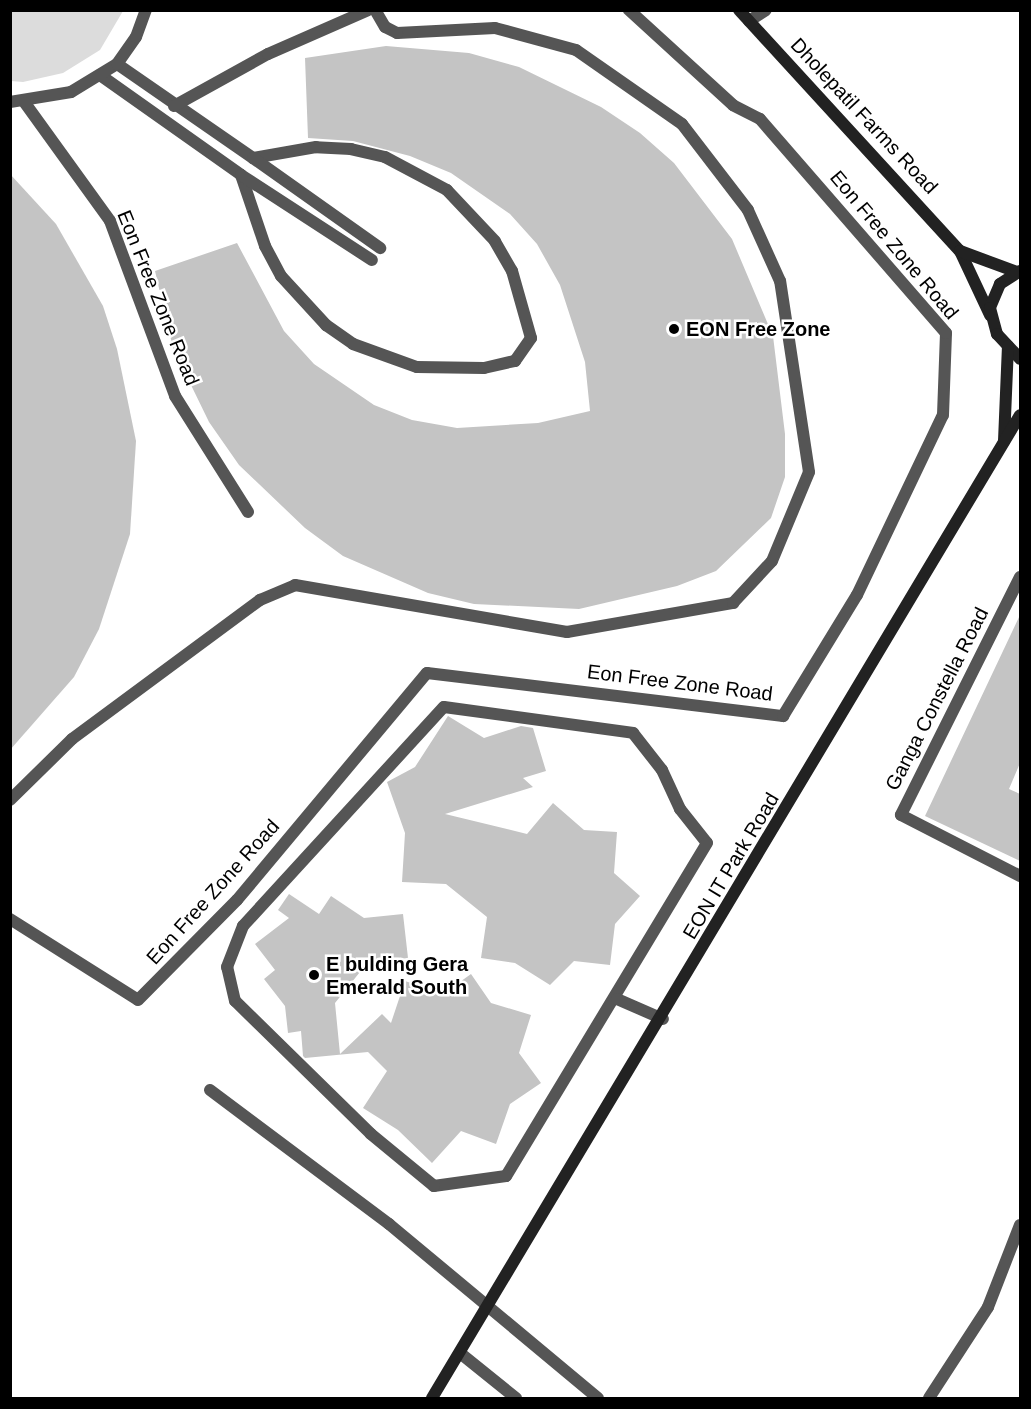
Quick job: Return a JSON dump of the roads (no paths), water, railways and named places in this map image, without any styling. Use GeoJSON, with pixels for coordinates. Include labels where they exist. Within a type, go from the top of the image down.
{"type":"FeatureCollection","features":[{"type":"Feature","properties":{"kind":"street"},"geometry":{"type":"LineString","coordinates":[[10,102],[25,103],[71,92],[117,64],[136,37],[146,10]]}},
{"type":"Feature","properties":{"kind":"street"},"geometry":{"type":"LineString","coordinates":[[174,106],[268,54],[368,10]]}},
{"type":"Feature","properties":{"kind":"street"},"geometry":{"type":"LineString","coordinates":[[10,800],[72,739],[260,600],[295,585],[567,632],[733,603],[772,561],[809,472],[780,281],[748,210],[682,124],[576,50],[495,28],[397,33],[385,27],[375,10]]}},
{"type":"Feature","properties":{"kind":"street","name":"Eon Free Zone Road"},"geometry":{"type":"LineString","coordinates":[[10,919],[138,1000],[237,900],[427,673],[783,716],[857,595],[943,415],[946,333],[760,119],[733,105],[628,10]]}},
{"type":"Feature","properties":{"kind":"street","name":"Dholepatil Farms Road"},"geometry":{"type":"LineString","coordinates":[[738,10],[960,250],[997,334],[1020,359]]}},
{"type":"Feature","properties":{"kind":"street"},"geometry":{"type":"LineString","coordinates":[[749,21],[766,10]]}},
{"type":"Feature","properties":{"kind":"street"},"geometry":{"type":"LineString","coordinates":[[117,64],[380,248]]}},
{"type":"Feature","properties":{"kind":"street"},"geometry":{"type":"LineString","coordinates":[[100,75],[241,175],[372,260]]}},
{"type":"Feature","properties":{"kind":"street","name":"Eon Free Zone Road"},"geometry":{"type":"LineString","coordinates":[[25,103],[110,220],[175,396],[248,512]]}},
{"type":"Feature","properties":{"kind":"street"},"geometry":{"type":"LineString","coordinates":[[241,175],[265,246],[281,276],[309,310],[353,344],[417,367],[450,370],[515,361],[531,338],[516,282],[495,241],[447,190],[385,158],[351,149],[316,147],[253,158]]}},
{"type":"Feature","properties":{"kind":"street","name":"Dholepatil Farms Road"},"geometry":{"type":"LineString","coordinates":[[960,250],[1018,272]]}},
{"type":"Feature","properties":{"kind":"street"},"geometry":{"type":"LineString","coordinates":[[990,315],[996,289],[1018,272]]}},
{"type":"Feature","properties":{"kind":"street"},"geometry":{"type":"LineString","coordinates":[[1004,445],[1008,346]]}},
{"type":"Feature","properties":{"kind":"street","name":"EON IT Park Road"},"geometry":{"type":"LineString","coordinates":[[432,1398],[663,1019],[1020,415]]}},
{"type":"Feature","properties":{"kind":"street","name":"Ganga Constella Road"},"geometry":{"type":"LineString","coordinates":[[1020,577],[901,815],[1020,876]]}},
{"type":"Feature","properties":{"kind":"street"},"geometry":{"type":"LineString","coordinates":[[444,707],[633,734],[662,770],[680,809],[707,843],[617,999],[506,1176],[434,1186],[371,1134],[235,1001],[226,968],[243,926],[444,707]]}},
{"type":"Feature","properties":{"kind":"street"},"geometry":{"type":"LineString","coordinates":[[617,999],[663,1019]]}},
{"type":"Feature","properties":{"kind":"street"},"geometry":{"type":"LineString","coordinates":[[210,1090],[490,1305],[598,1398]]}},
{"type":"Feature","properties":{"kind":"street"},"geometry":{"type":"LineString","coordinates":[[929,1398],[988,1307],[1020,1225]]}},
{"type":"Feature","properties":{"kind":"street"},"geometry":{"type":"LineString","coordinates":[[460,1353],[516,1398]]}},
{"type":"Feature","properties":{"kind":"place","name":"EON Free Zone"},"geometry":{"type":"Point","coordinates":[674,329]}},
{"type":"Feature","properties":{"kind":"place","name":"E bulding Gera Emerald South"},"geometry":{"type":"Point","coordinates":[314,975]}}]}
